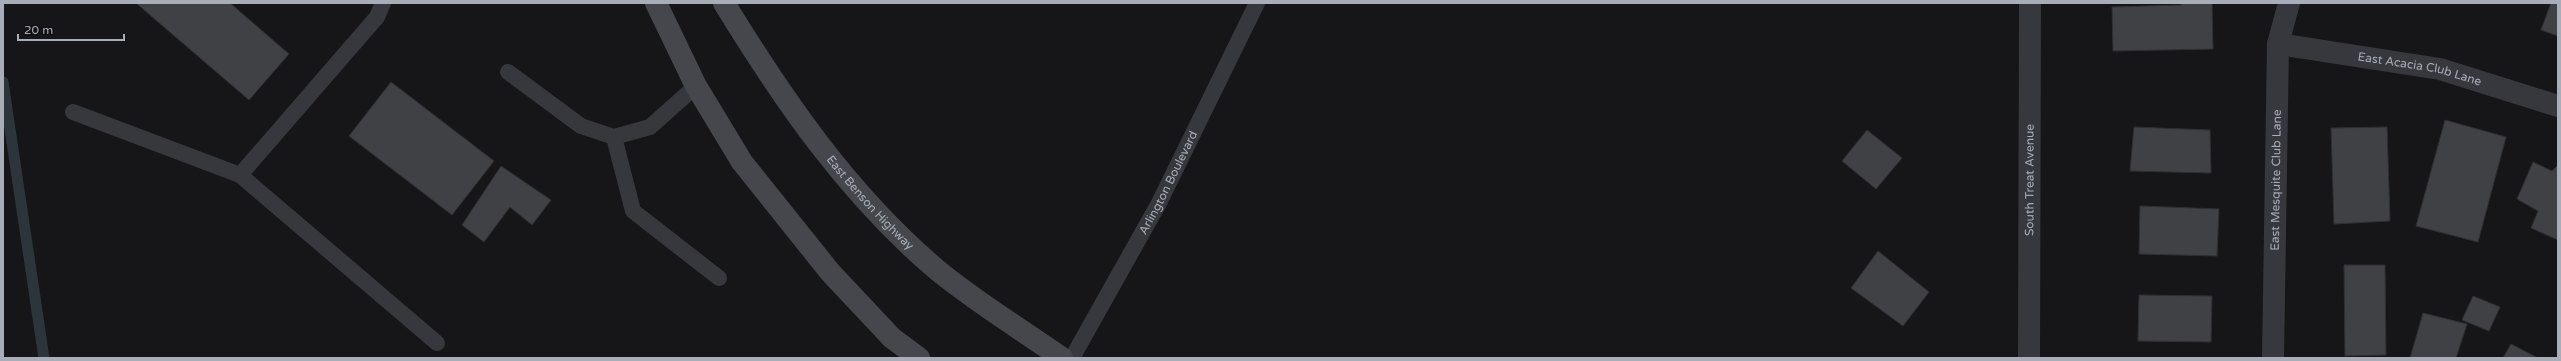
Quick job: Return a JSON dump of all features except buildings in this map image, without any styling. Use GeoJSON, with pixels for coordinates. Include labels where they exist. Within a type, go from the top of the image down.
{"type":"FeatureCollection","features":[{"type":"Feature","properties":{"kind":"main road"},"geometry":{"type":"LineString","coordinates":[[656,3],[696,86],[742,162],[791,227],[830,272],[892,338],[919,358]]}},
{"type":"Feature","properties":{"kind":"main road","name":"East Benson Highway"},"geometry":{"type":"LineString","coordinates":[[724,3],[772,82],[821,149],[872,208],[937,269],[1062,358]]}},
{"type":"Feature","properties":{"kind":"street","name":"South Treat Avenue"},"geometry":{"type":"LineString","coordinates":[[2029,358],[2030,3]]}},
{"type":"Feature","properties":{"kind":"street","name":"East Mesquite Club Lane"},"geometry":{"type":"LineString","coordinates":[[2273,358],[2278,44],[2289,3]]}},
{"type":"Feature","properties":{"kind":"street","name":"East Acacia Club Lane"},"geometry":{"type":"LineString","coordinates":[[2278,44],[2440,69],[2558,106]]}},
{"type":"Feature","properties":{"kind":"lane"},"geometry":{"type":"LineString","coordinates":[[240,175],[377,17],[383,3]]}},
{"type":"Feature","properties":{"kind":"lane","name":"Arlington Boulevard"},"geometry":{"type":"LineString","coordinates":[[1072,358],[1159,203],[1257,3]]}},
{"type":"Feature","properties":{"kind":"lane"},"geometry":{"type":"LineString","coordinates":[[508,72],[581,126],[614,137],[650,127],[696,86]]}},
{"type":"Feature","properties":{"kind":"lane"},"geometry":{"type":"LineString","coordinates":[[74,112],[240,175],[437,342]]}},
{"type":"Feature","properties":{"kind":"lane"},"geometry":{"type":"LineString","coordinates":[[614,137],[633,211],[719,278]]}},
{"type":"Feature","properties":{"kind":"waterway"},"geometry":{"type":"LineString","coordinates":[[3,82],[44,358]]}}]}
